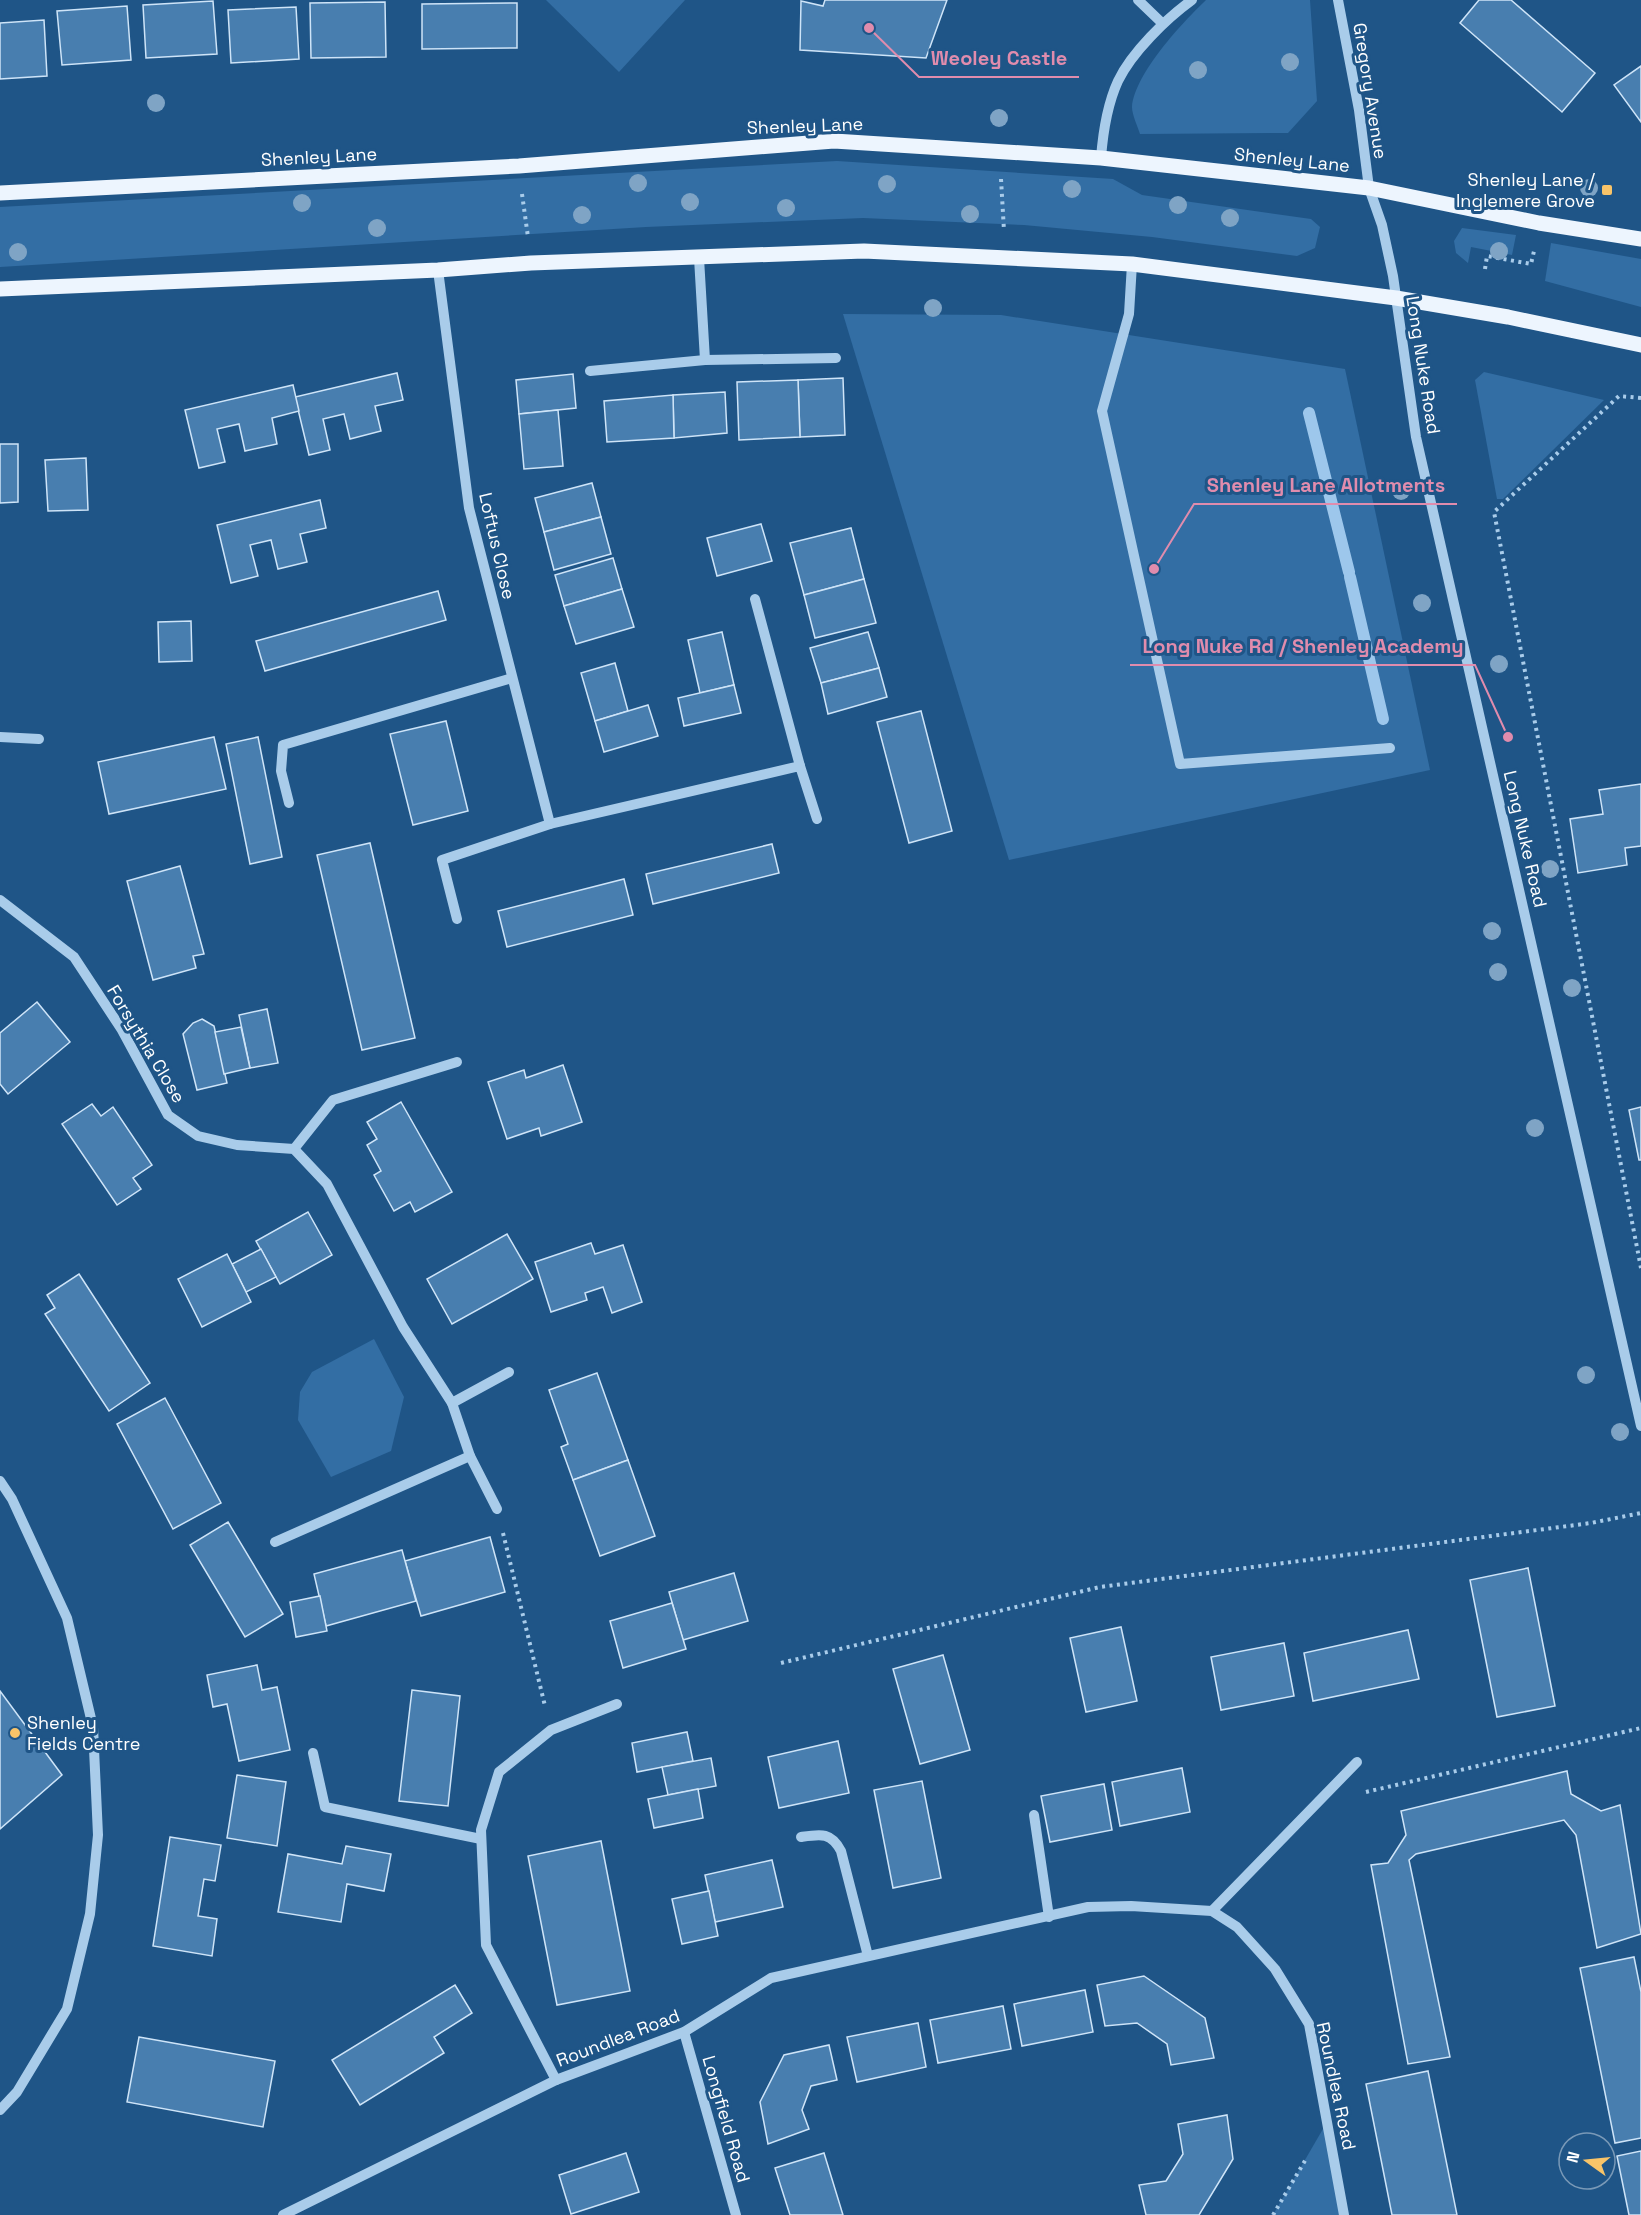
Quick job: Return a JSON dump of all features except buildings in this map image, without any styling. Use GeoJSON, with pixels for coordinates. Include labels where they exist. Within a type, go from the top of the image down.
{"type":"FeatureCollection","features":[{"type":"Feature","properties":{"kind":"main road","name":"Shenley Lane"},"geometry":{"type":"LineString","coordinates":[[0,193],[519,166],[834,141],[1101,158],[1369,188],[1539,224],[1641,239]]}},
{"type":"Feature","properties":{"kind":"main road"},"geometry":{"type":"LineString","coordinates":[[0,289],[438,270],[531,263],[864,251],[1131,264],[1396,298],[1508,317],[1641,345]]}},
{"type":"Feature","properties":{"kind":"street"},"geometry":{"type":"LineString","coordinates":[[1138,0],[1162,23]]}},
{"type":"Feature","properties":{"kind":"street"},"geometry":{"type":"LineString","coordinates":[[1101,158],[1107,117],[1118,81],[1162,23],[1192,0]]}},
{"type":"Feature","properties":{"kind":"street","name":"Gregory Avenue"},"geometry":{"type":"LineString","coordinates":[[1338,0],[1359,110],[1369,188]]}},
{"type":"Feature","properties":{"kind":"street","name":"Long Nuke Road"},"geometry":{"type":"LineString","coordinates":[[1369,188],[1382,225],[1396,298],[1416,437],[1641,1426]]}},
{"type":"Feature","properties":{"kind":"street"},"geometry":{"type":"LineString","coordinates":[[699,258],[705,360]]}},
{"type":"Feature","properties":{"kind":"street"},"geometry":{"type":"LineString","coordinates":[[1131,264],[1129,314],[1102,411],[1180,764],[1390,748]]}},
{"type":"Feature","properties":{"kind":"street","name":"Loftus Close"},"geometry":{"type":"LineString","coordinates":[[438,270],[469,508],[550,824]]}},
{"type":"Feature","properties":{"kind":"street"},"geometry":{"type":"LineString","coordinates":[[590,371],[705,360],[836,358]]}},
{"type":"Feature","properties":{"kind":"street"},"geometry":{"type":"LineString","coordinates":[[755,598],[800,766],[817,819]]}},
{"type":"Feature","properties":{"kind":"street"},"geometry":{"type":"LineString","coordinates":[[289,803],[281,771],[283,745],[512,678]]}},
{"type":"Feature","properties":{"kind":"street"},"geometry":{"type":"LineString","coordinates":[[0,737],[39,739]]}},
{"type":"Feature","properties":{"kind":"street"},"geometry":{"type":"LineString","coordinates":[[457,919],[442,860],[550,824],[800,766]]}},
{"type":"Feature","properties":{"kind":"street","name":"Forsythia Close"},"geometry":{"type":"LineString","coordinates":[[0,900],[74,957],[122,1030],[168,1115],[198,1136],[237,1144],[294,1149]]}},
{"type":"Feature","properties":{"kind":"street"},"geometry":{"type":"LineString","coordinates":[[458,1062],[333,1100],[294,1149],[327,1184],[404,1327],[452,1403],[470,1456],[497,1509]]}},
{"type":"Feature","properties":{"kind":"street"},"geometry":{"type":"LineString","coordinates":[[452,1403],[508,1372]]}},
{"type":"Feature","properties":{"kind":"street"},"geometry":{"type":"LineString","coordinates":[[275,1542],[470,1456]]}},
{"type":"Feature","properties":{"kind":"street"},"geometry":{"type":"LineString","coordinates":[[0,1481],[12,1499],[67,1618],[93,1727],[98,1834],[90,1914],[67,2009],[17,2092],[0,2110]]}},
{"type":"Feature","properties":{"kind":"street"},"geometry":{"type":"LineString","coordinates":[[556,2080],[486,1946],[481,1830],[499,1772],[551,1730],[617,1704]]}},
{"type":"Feature","properties":{"kind":"street"},"geometry":{"type":"LineString","coordinates":[[313,1753],[325,1807],[481,1839]]}},
{"type":"Feature","properties":{"kind":"street"},"geometry":{"type":"LineString","coordinates":[[1212,1911],[1357,1762]]}},
{"type":"Feature","properties":{"kind":"street"},"geometry":{"type":"LineString","coordinates":[[1034,1815],[1049,1917]]}},
{"type":"Feature","properties":{"kind":"street"},"geometry":{"type":"LineString","coordinates":[[801,1837],[824,1834],[835,1839],[841,1851],[868,1956]]}},
{"type":"Feature","properties":{"kind":"street","name":"Roundlea Road"},"geometry":{"type":"LineString","coordinates":[[283,2215],[556,2080],[684,2032],[771,1977],[1088,1907],[1131,1906],[1212,1911],[1237,1928],[1275,1969],[1309,2024],[1344,2215]]}},
{"type":"Feature","properties":{"kind":"street","name":"Longfield Road"},"geometry":{"type":"LineString","coordinates":[[684,2032],[736,2215]]}},
{"type":"Feature","properties":{"kind":"path"},"geometry":{"type":"LineString","coordinates":[[999,151],[1005,257]]}},
{"type":"Feature","properties":{"kind":"path"},"geometry":{"type":"LineString","coordinates":[[519,166],[531,263]]}},
{"type":"Feature","properties":{"kind":"path"},"geometry":{"type":"LineString","coordinates":[[1485,269],[1487,256],[1532,264],[1536,244]]}},
{"type":"Feature","properties":{"kind":"path"},"geometry":{"type":"LineString","coordinates":[[1641,398],[1618,396],[1494,512],[1641,1268]]}},
{"type":"Feature","properties":{"kind":"path"},"geometry":{"type":"LineString","coordinates":[[497,1509],[551,1730]]}},
{"type":"Feature","properties":{"kind":"path"},"geometry":{"type":"LineString","coordinates":[[781,1663],[1100,1587],[1590,1523],[1641,1513]]}},
{"type":"Feature","properties":{"kind":"path"},"geometry":{"type":"LineString","coordinates":[[1354,1794],[1641,1728]]}},
{"type":"Feature","properties":{"kind":"path"},"geometry":{"type":"LineString","coordinates":[[1273,2215],[1327,2122]]}},
{"type":"Feature","properties":{"kind":"shaded area"},"geometry":{"type":"Polygon","coordinates":[[[546,0],[685,0],[619,72],[546,0]]]}},
{"type":"Feature","properties":{"kind":"shaded area"},"geometry":{"type":"Polygon","coordinates":[[[1206,0],[1310,0],[1317,101],[1288,133],[1140,134],[1132,107],[1142,79],[1162,49],[1206,0]]]}},
{"type":"Feature","properties":{"kind":"shaded area"},"geometry":{"type":"Polygon","coordinates":[[[837,161],[1113,179],[1142,195],[1311,219],[1320,227],[1315,248],[1297,256],[1152,237],[1024,225],[863,218],[646,227],[0,267],[0,207],[837,161]]]}},
{"type":"Feature","properties":{"kind":"shaded area"},"geometry":{"type":"Polygon","coordinates":[[[1462,228],[1516,235],[1512,255],[1471,247],[1468,263],[1456,253],[1454,241],[1462,228]]]}},
{"type":"Feature","properties":{"kind":"shaded area"},"geometry":{"type":"Polygon","coordinates":[[[1551,243],[1641,259],[1641,307],[1545,281],[1551,243]]]}},
{"type":"Feature","properties":{"kind":"shaded area"},"geometry":{"type":"Polygon","coordinates":[[[843,314],[1001,315],[1345,369],[1430,770],[1009,860],[843,314]]]}},
{"type":"Feature","properties":{"kind":"shaded area"},"geometry":{"type":"Polygon","coordinates":[[[1484,372],[1604,400],[1503,499],[1497,499],[1475,380],[1484,372]]]}},
{"type":"Feature","properties":{"kind":"shaded area"},"geometry":{"type":"Polygon","coordinates":[[[374,1339],[404,1397],[391,1451],[331,1477],[298,1420],[300,1392],[312,1372],[374,1339]]]}},
{"type":"Feature","properties":{"kind":"shaded area"},"geometry":{"type":"Polygon","coordinates":[[[1327,2122],[1344,2215],[1273,2215],[1327,2122]]]}},
{"type":"Feature","properties":{"kind":"waterway"},"geometry":{"type":"LineString","coordinates":[[1309,413],[1349,572]]}},
{"type":"Feature","properties":{"kind":"waterway"},"geometry":{"type":"LineString","coordinates":[[1350,577],[1383,719]]}},
{"type":"Feature","properties":{"kind":"place","name":"Weoley Castle"},"geometry":{"type":"Point","coordinates":[869,28]}},
{"type":"Feature","properties":{"kind":"place","name":"Shenley Lane / Inglemere Grove"},"geometry":{"type":"Point","coordinates":[1607,190]}},
{"type":"Feature","properties":{"kind":"place","name":"Shenley Lane Allotments"},"geometry":{"type":"Point","coordinates":[1154,569]}},
{"type":"Feature","properties":{"kind":"place","name":"Long Nuke Rd / Shenley Academy"},"geometry":{"type":"Point","coordinates":[1508,737]}},
{"type":"Feature","properties":{"kind":"place","name":"Shenley Fields Centre"},"geometry":{"type":"Point","coordinates":[15,1733]}}]}
